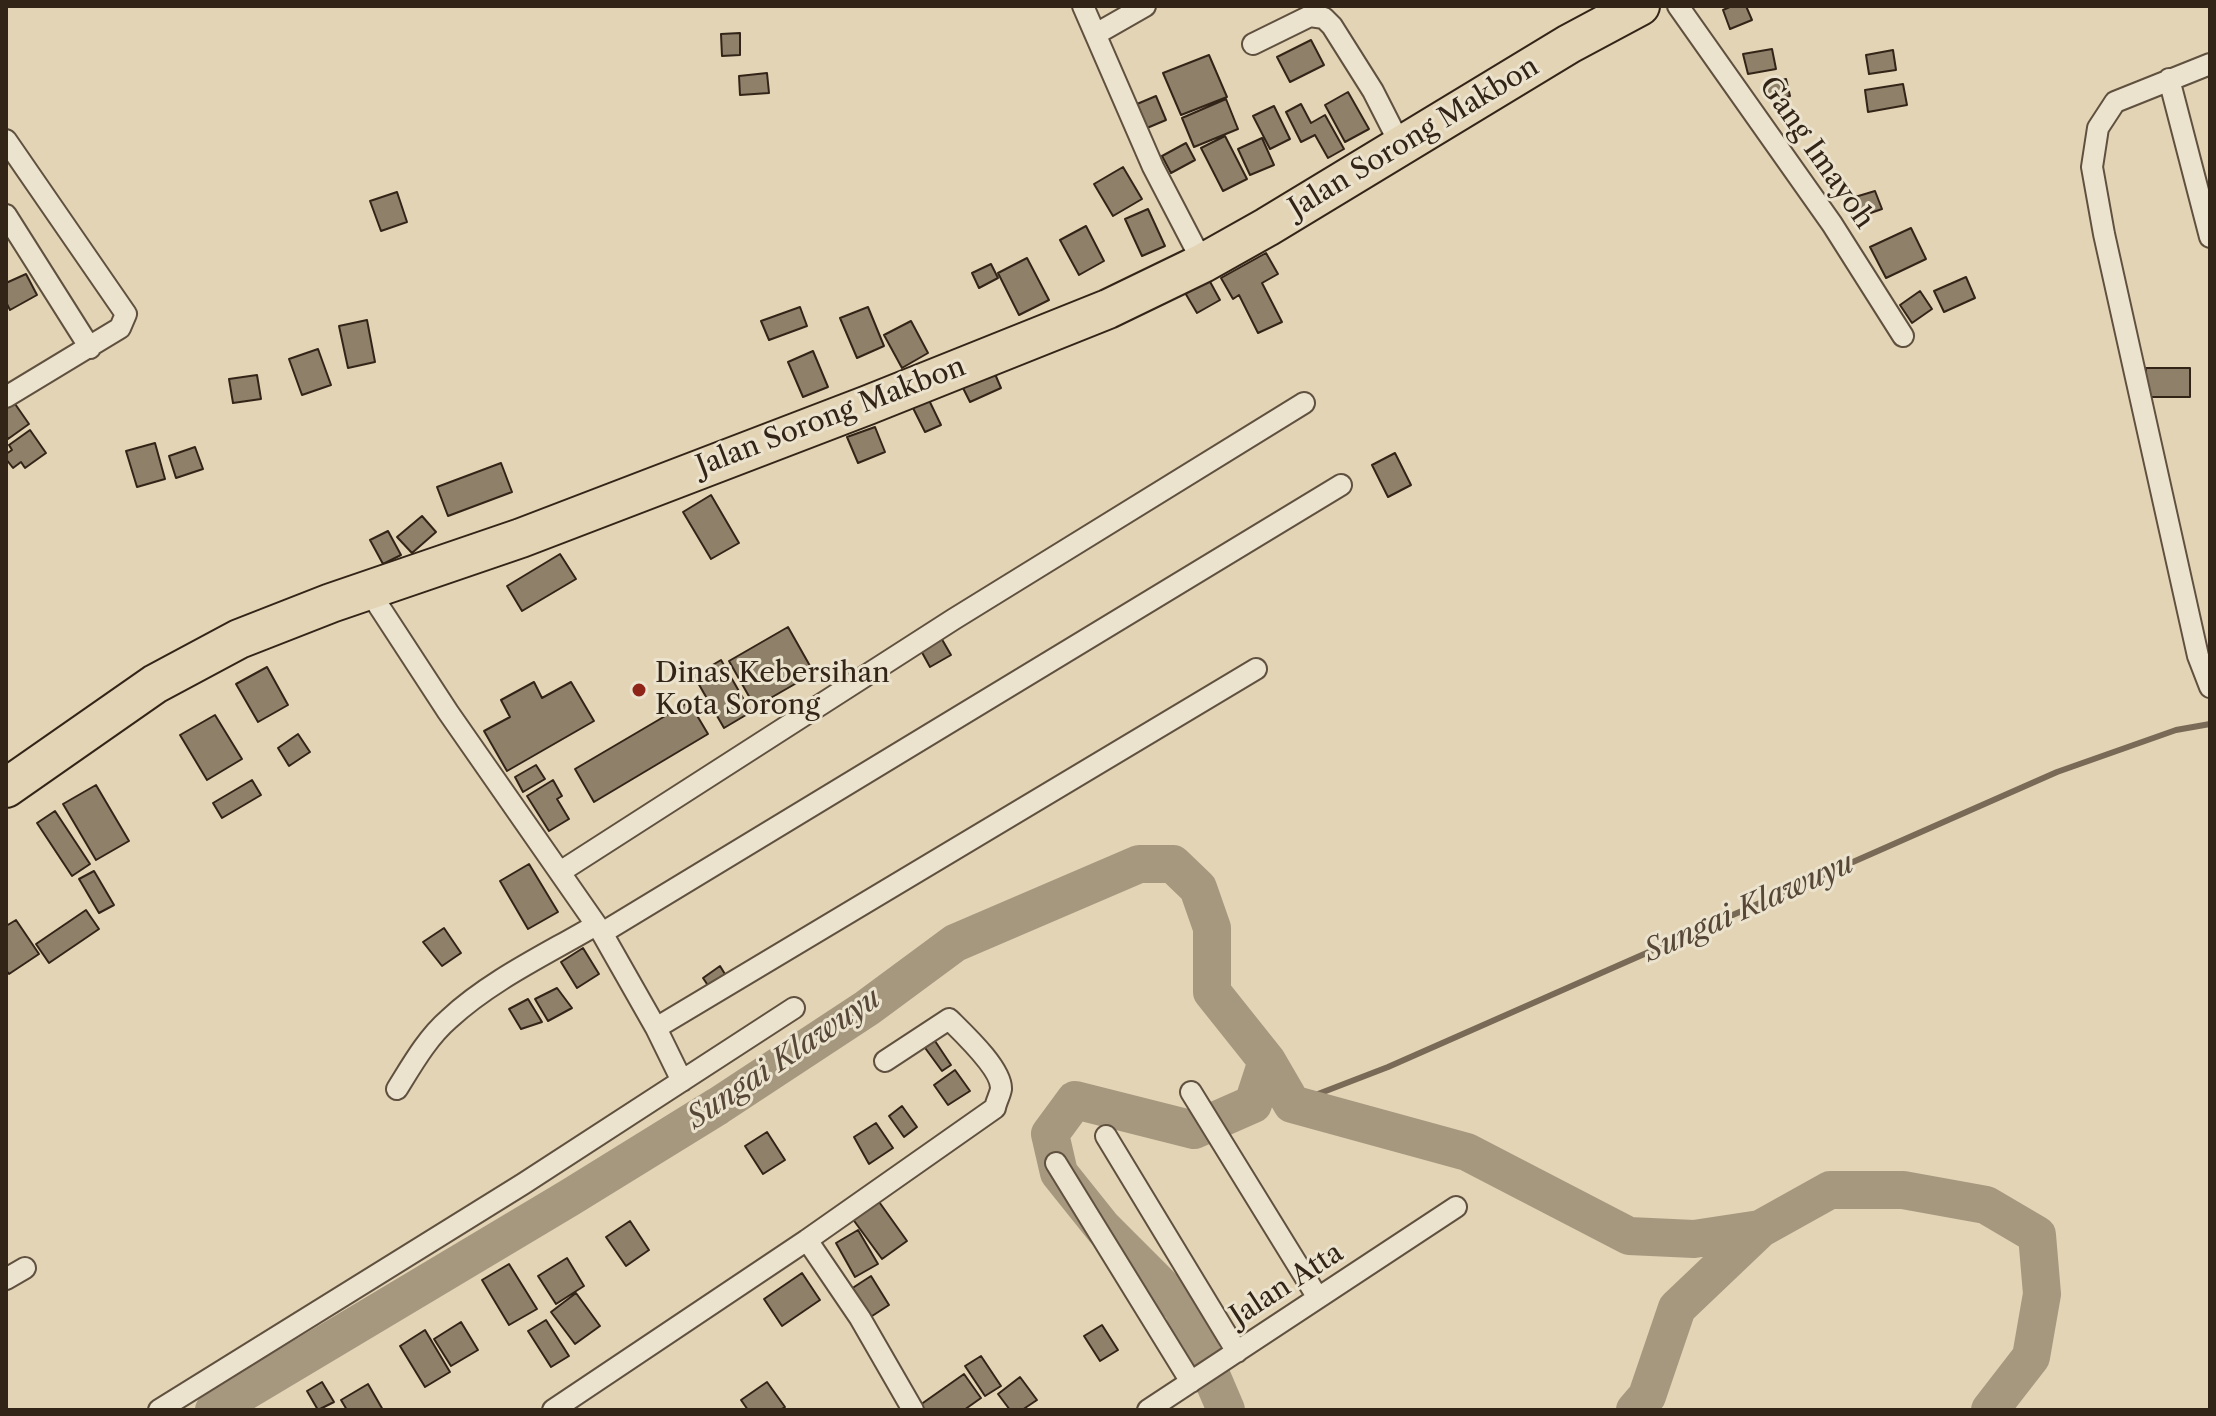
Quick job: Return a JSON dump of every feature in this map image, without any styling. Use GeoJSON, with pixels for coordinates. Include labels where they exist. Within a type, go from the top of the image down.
{"type":"FeatureCollection","features":[{"type":"Feature","properties":{"kind":"highway","name":"Jalan Sorong Makbon"},"geometry":{"type":"LineString","coordinates":[[6,788],[155,684],[239,639],[521,538],[1108,309],[1203,263],[1569,44],[1640,6]]}},
{"type":"Feature","properties":{"kind":"street"},"geometry":{"type":"LineString","coordinates":[[1083,6],[1153,167],[1203,263]]}},
{"type":"Feature","properties":{"kind":"street"},"geometry":{"type":"LineString","coordinates":[[1096,34],[1145,6]]}},
{"type":"Feature","properties":{"kind":"street","name":"Gang Imayoh"},"geometry":{"type":"LineString","coordinates":[[1678,6],[1832,224],[1903,336]]}},
{"type":"Feature","properties":{"kind":"street"},"geometry":{"type":"LineString","coordinates":[[1253,44],[1310,16],[1324,18],[1373,91],[1401,146]]}},
{"type":"Feature","properties":{"kind":"street"},"geometry":{"type":"LineString","coordinates":[[2210,64],[2115,102],[2098,128],[2092,167],[2104,234],[2198,656],[2210,687]]}},
{"type":"Feature","properties":{"kind":"street"},"geometry":{"type":"LineString","coordinates":[[2169,79],[2210,237]]}},
{"type":"Feature","properties":{"kind":"street"},"geometry":{"type":"LineString","coordinates":[[6,140],[126,312],[123,326],[6,397]]}},
{"type":"Feature","properties":{"kind":"street"},"geometry":{"type":"LineString","coordinates":[[6,215],[90,348]]}},
{"type":"Feature","properties":{"kind":"street"},"geometry":{"type":"LineString","coordinates":[[560,872],[954,619],[1304,403]]}},
{"type":"Feature","properties":{"kind":"street"},"geometry":{"type":"LineString","coordinates":[[397,1089],[427,1043],[447,1020],[474,999],[599,929],[1341,485]]}},
{"type":"Feature","properties":{"kind":"street"},"geometry":{"type":"LineString","coordinates":[[369,591],[448,712],[599,929],[656,1028],[682,1081]]}},
{"type":"Feature","properties":{"kind":"street"},"geometry":{"type":"LineString","coordinates":[[656,1028],[1256,669]]}},
{"type":"Feature","properties":{"kind":"street"},"geometry":{"type":"LineString","coordinates":[[159,1410],[523,1184],[794,1008]]}},
{"type":"Feature","properties":{"kind":"street"},"geometry":{"type":"LineString","coordinates":[[553,1410],[807,1240],[995,1108],[1001,1088],[996,1073],[949,1019],[885,1061]]}},
{"type":"Feature","properties":{"kind":"street"},"geometry":{"type":"LineString","coordinates":[[1191,1092],[1318,1298]]}},
{"type":"Feature","properties":{"kind":"street"},"geometry":{"type":"LineString","coordinates":[[1106,1136],[1237,1352]]}},
{"type":"Feature","properties":{"kind":"street"},"geometry":{"type":"LineString","coordinates":[[1056,1163],[1191,1382]]}},
{"type":"Feature","properties":{"kind":"street","name":"Jalan Atta"},"geometry":{"type":"LineString","coordinates":[[1148,1410],[1456,1207]]}},
{"type":"Feature","properties":{"kind":"street"},"geometry":{"type":"LineString","coordinates":[[807,1240],[860,1318],[913,1410]]}},
{"type":"Feature","properties":{"kind":"street"},"geometry":{"type":"LineString","coordinates":[[6,1279],[25,1268]]}},
{"type":"Feature","properties":{"kind":"building"},"geometry":{"type":"Polygon","coordinates":[[[1746,6],[1752,20],[1730,29],[1723,10],[1746,6]]]}},
{"type":"Feature","properties":{"kind":"building"},"geometry":{"type":"Polygon","coordinates":[[[740,33],[740,55],[722,56],[721,34],[740,33]]]}},
{"type":"Feature","properties":{"kind":"building"},"geometry":{"type":"Polygon","coordinates":[[[1311,40],[1324,65],[1290,82],[1277,57],[1311,40]]]}},
{"type":"Feature","properties":{"kind":"building"},"geometry":{"type":"Polygon","coordinates":[[[1772,49],[1776,69],[1748,74],[1743,54],[1772,49]]]}},
{"type":"Feature","properties":{"kind":"building"},"geometry":{"type":"Polygon","coordinates":[[[1893,50],[1896,70],[1869,74],[1866,55],[1893,50]]]}},
{"type":"Feature","properties":{"kind":"building"},"geometry":{"type":"Polygon","coordinates":[[[1209,55],[1227,97],[1181,115],[1163,73],[1209,55]]]}},
{"type":"Feature","properties":{"kind":"building"},"geometry":{"type":"Polygon","coordinates":[[[767,73],[769,93],[740,95],[739,76],[767,73]]]}},
{"type":"Feature","properties":{"kind":"building"},"geometry":{"type":"Polygon","coordinates":[[[1786,79],[1790,96],[1770,101],[1765,84],[1786,79]]]}},
{"type":"Feature","properties":{"kind":"building"},"geometry":{"type":"Polygon","coordinates":[[[1903,84],[1907,105],[1868,112],[1865,90],[1903,84]]]}},
{"type":"Feature","properties":{"kind":"building"},"geometry":{"type":"Polygon","coordinates":[[[1348,92],[1369,129],[1345,142],[1325,105],[1348,92]]]}},
{"type":"Feature","properties":{"kind":"building"},"geometry":{"type":"Polygon","coordinates":[[[1156,96],[1166,120],[1147,128],[1137,104],[1156,96]]]}},
{"type":"Feature","properties":{"kind":"building"},"geometry":{"type":"Polygon","coordinates":[[[1226,99],[1238,129],[1194,147],[1182,118],[1226,99]]]}},
{"type":"Feature","properties":{"kind":"building"},"geometry":{"type":"Polygon","coordinates":[[[1301,104],[1311,123],[1325,115],[1344,149],[1328,158],[1315,135],[1301,142],[1286,112],[1301,104]]]}},
{"type":"Feature","properties":{"kind":"building"},"geometry":{"type":"Polygon","coordinates":[[[1274,106],[1290,139],[1270,149],[1253,116],[1274,106]]]}},
{"type":"Feature","properties":{"kind":"building"},"geometry":{"type":"Polygon","coordinates":[[[1225,136],[1247,179],[1223,191],[1201,148],[1225,136]]]}},
{"type":"Feature","properties":{"kind":"building"},"geometry":{"type":"Polygon","coordinates":[[[1262,138],[1274,165],[1250,175],[1238,149],[1262,138]]]}},
{"type":"Feature","properties":{"kind":"building"},"geometry":{"type":"Polygon","coordinates":[[[1186,143],[1195,160],[1171,173],[1162,156],[1186,143]]]}},
{"type":"Feature","properties":{"kind":"building"},"geometry":{"type":"Polygon","coordinates":[[[1123,167],[1142,199],[1113,216],[1094,184],[1123,167]]]}},
{"type":"Feature","properties":{"kind":"building"},"geometry":{"type":"Polygon","coordinates":[[[1875,191],[1882,209],[1862,216],[1855,197],[1875,191]]]}},
{"type":"Feature","properties":{"kind":"building"},"geometry":{"type":"Polygon","coordinates":[[[397,192],[407,222],[381,231],[370,201],[397,192]]]}},
{"type":"Feature","properties":{"kind":"building"},"geometry":{"type":"Polygon","coordinates":[[[1148,209],[1165,246],[1142,256],[1125,219],[1148,209]]]}},
{"type":"Feature","properties":{"kind":"building"},"geometry":{"type":"Polygon","coordinates":[[[1086,226],[1104,261],[1079,275],[1060,240],[1086,226]]]}},
{"type":"Feature","properties":{"kind":"building"},"geometry":{"type":"Polygon","coordinates":[[[1911,228],[1926,259],[1886,278],[1870,247],[1911,228]]]}},
{"type":"Feature","properties":{"kind":"building"},"geometry":{"type":"Polygon","coordinates":[[[1266,253],[1278,274],[1262,283],[1282,322],[1258,333],[1239,295],[1233,299],[1221,278],[1266,253]]]}},
{"type":"Feature","properties":{"kind":"building"},"geometry":{"type":"Polygon","coordinates":[[[1027,258],[1049,300],[1019,315],[998,273],[1027,258]]]}},
{"type":"Feature","properties":{"kind":"building"},"geometry":{"type":"Polygon","coordinates":[[[991,264],[998,278],[979,288],[972,273],[991,264]]]}},
{"type":"Feature","properties":{"kind":"building"},"geometry":{"type":"Polygon","coordinates":[[[26,274],[37,295],[10,310],[6,302],[6,283],[26,274]]]}},
{"type":"Feature","properties":{"kind":"building"},"geometry":{"type":"Polygon","coordinates":[[[1966,277],[1975,298],[1944,312],[1934,291],[1966,277]]]}},
{"type":"Feature","properties":{"kind":"building"},"geometry":{"type":"Polygon","coordinates":[[[1208,278],[1220,300],[1197,313],[1184,291],[1208,278]]]}},
{"type":"Feature","properties":{"kind":"building"},"geometry":{"type":"Polygon","coordinates":[[[1920,291],[1932,309],[1912,323],[1900,305],[1920,291]]]}},
{"type":"Feature","properties":{"kind":"building"},"geometry":{"type":"Polygon","coordinates":[[[800,307],[807,326],[769,340],[761,321],[800,307]]]}},
{"type":"Feature","properties":{"kind":"building"},"geometry":{"type":"Polygon","coordinates":[[[868,307],[884,346],[857,358],[840,318],[868,307]]]}},
{"type":"Feature","properties":{"kind":"building"},"geometry":{"type":"Polygon","coordinates":[[[367,320],[375,362],[348,368],[339,326],[367,320]]]}},
{"type":"Feature","properties":{"kind":"building"},"geometry":{"type":"Polygon","coordinates":[[[911,321],[928,353],[902,368],[884,335],[911,321]]]}},
{"type":"Feature","properties":{"kind":"building"},"geometry":{"type":"Polygon","coordinates":[[[318,349],[331,385],[302,395],[289,359],[318,349]]]}},
{"type":"Feature","properties":{"kind":"building"},"geometry":{"type":"Polygon","coordinates":[[[813,351],[828,387],[803,397],[788,362],[813,351]]]}},
{"type":"Feature","properties":{"kind":"building"},"geometry":{"type":"Polygon","coordinates":[[[992,367],[1001,388],[970,402],[960,382],[992,367]]]}},
{"type":"Feature","properties":{"kind":"building"},"geometry":{"type":"Polygon","coordinates":[[[2146,368],[2190,368],[2190,397],[2146,397],[2146,368]]]}},
{"type":"Feature","properties":{"kind":"building"},"geometry":{"type":"Polygon","coordinates":[[[257,375],[261,399],[233,403],[229,379],[257,375]]]}},
{"type":"Feature","properties":{"kind":"building"},"geometry":{"type":"Polygon","coordinates":[[[927,396],[941,425],[925,432],[911,404],[927,396]]]}},
{"type":"Feature","properties":{"kind":"building"},"geometry":{"type":"Polygon","coordinates":[[[13,401],[29,424],[8,439],[6,406],[13,401]]]}},
{"type":"Feature","properties":{"kind":"building"},"geometry":{"type":"Polygon","coordinates":[[[875,427],[885,452],[858,463],[847,437],[875,427]]]}},
{"type":"Feature","properties":{"kind":"building"},"geometry":{"type":"Polygon","coordinates":[[[30,430],[46,453],[25,468],[21,462],[13,468],[6,459],[6,454],[12,450],[9,445],[30,430]]]}},
{"type":"Feature","properties":{"kind":"building"},"geometry":{"type":"Polygon","coordinates":[[[155,443],[165,479],[137,487],[126,451],[155,443]]]}},
{"type":"Feature","properties":{"kind":"building"},"geometry":{"type":"Polygon","coordinates":[[[195,447],[203,469],[176,478],[169,456],[195,447]]]}},
{"type":"Feature","properties":{"kind":"building"},"geometry":{"type":"Polygon","coordinates":[[[1395,453],[1411,485],[1388,497],[1372,465],[1395,453]]]}},
{"type":"Feature","properties":{"kind":"building"},"geometry":{"type":"Polygon","coordinates":[[[501,463],[512,492],[448,516],[437,487],[501,463]]]}},
{"type":"Feature","properties":{"kind":"building"},"geometry":{"type":"Polygon","coordinates":[[[711,495],[739,543],[711,559],[683,512],[711,495]]]}},
{"type":"Feature","properties":{"kind":"building"},"geometry":{"type":"Polygon","coordinates":[[[422,516],[436,532],[412,553],[397,537],[422,516]]]}},
{"type":"Feature","properties":{"kind":"building"},"geometry":{"type":"Polygon","coordinates":[[[388,531],[401,555],[383,564],[370,540],[388,531]]]}},
{"type":"Feature","properties":{"kind":"building"},"geometry":{"type":"Polygon","coordinates":[[[560,554],[576,579],[522,611],[507,586],[560,554]]]}},
{"type":"Feature","properties":{"kind":"building"},"geometry":{"type":"Polygon","coordinates":[[[788,627],[814,673],[755,707],[729,661],[788,627]]]}},
{"type":"Feature","properties":{"kind":"building"},"geometry":{"type":"Polygon","coordinates":[[[940,636],[951,655],[930,667],[919,647],[940,636]]]}},
{"type":"Feature","properties":{"kind":"building"},"geometry":{"type":"Polygon","coordinates":[[[721,660],[751,712],[724,728],[694,676],[721,660]]]}},
{"type":"Feature","properties":{"kind":"building"},"geometry":{"type":"Polygon","coordinates":[[[267,667],[288,705],[258,722],[236,684],[267,667]]]}},
{"type":"Feature","properties":{"kind":"building"},"geometry":{"type":"Polygon","coordinates":[[[534,682],[542,698],[571,682],[594,721],[507,771],[484,731],[510,717],[501,700],[534,682]]]}},
{"type":"Feature","properties":{"kind":"building"},"geometry":{"type":"Polygon","coordinates":[[[689,702],[708,734],[594,802],[575,769],[689,702]]]}},
{"type":"Feature","properties":{"kind":"building"},"geometry":{"type":"Polygon","coordinates":[[[215,715],[242,759],[207,780],[180,735],[215,715]]]}},
{"type":"Feature","properties":{"kind":"building"},"geometry":{"type":"Polygon","coordinates":[[[298,734],[310,752],[289,766],[278,748],[298,734]]]}},
{"type":"Feature","properties":{"kind":"building"},"geometry":{"type":"Polygon","coordinates":[[[536,765],[545,779],[523,792],[515,777],[536,765]]]}},
{"type":"Feature","properties":{"kind":"building"},"geometry":{"type":"Polygon","coordinates":[[[252,780],[261,795],[222,818],[213,803],[252,780]]]}},
{"type":"Feature","properties":{"kind":"building"},"geometry":{"type":"Polygon","coordinates":[[[553,780],[562,796],[557,799],[569,819],[549,831],[527,796],[553,780]]]}},
{"type":"Feature","properties":{"kind":"building"},"geometry":{"type":"Polygon","coordinates":[[[96,785],[129,841],[96,860],[63,804],[96,785]]]}},
{"type":"Feature","properties":{"kind":"building"},"geometry":{"type":"Polygon","coordinates":[[[55,811],[90,864],[72,876],[37,823],[55,811]]]}},
{"type":"Feature","properties":{"kind":"building"},"geometry":{"type":"Polygon","coordinates":[[[529,864],[558,912],[528,929],[500,881],[529,864]]]}},
{"type":"Feature","properties":{"kind":"building"},"geometry":{"type":"Polygon","coordinates":[[[94,871],[114,905],[99,913],[79,879],[94,871]]]}},
{"type":"Feature","properties":{"kind":"building"},"geometry":{"type":"Polygon","coordinates":[[[86,910],[99,929],[49,963],[36,944],[86,910]]]}},
{"type":"Feature","properties":{"kind":"building"},"geometry":{"type":"Polygon","coordinates":[[[16,920],[39,954],[9,974],[6,970],[6,926],[16,920]]]}},
{"type":"Feature","properties":{"kind":"building"},"geometry":{"type":"Polygon","coordinates":[[[444,928],[461,953],[442,966],[423,942],[444,928]]]}},
{"type":"Feature","properties":{"kind":"building"},"geometry":{"type":"Polygon","coordinates":[[[583,948],[599,974],[577,988],[561,962],[583,948]]]}},
{"type":"Feature","properties":{"kind":"building"},"geometry":{"type":"Polygon","coordinates":[[[720,966],[728,979],[711,990],[703,978],[720,966]]]}},
{"type":"Feature","properties":{"kind":"building"},"geometry":{"type":"Polygon","coordinates":[[[557,988],[572,1008],[548,1021],[535,999],[557,988]]]}},
{"type":"Feature","properties":{"kind":"building"},"geometry":{"type":"Polygon","coordinates":[[[528,999],[542,1022],[521,1029],[509,1009],[528,999]]]}},
{"type":"Feature","properties":{"kind":"building"},"geometry":{"type":"Polygon","coordinates":[[[931,1035],[951,1065],[942,1071],[920,1041],[931,1035]]]}},
{"type":"Feature","properties":{"kind":"building"},"geometry":{"type":"Polygon","coordinates":[[[955,1070],[970,1091],[948,1105],[934,1085],[955,1070]]]}},
{"type":"Feature","properties":{"kind":"building"},"geometry":{"type":"Polygon","coordinates":[[[902,1106],[917,1127],[904,1137],[889,1116],[902,1106]]]}},
{"type":"Feature","properties":{"kind":"building"},"geometry":{"type":"Polygon","coordinates":[[[876,1123],[893,1148],[869,1164],[854,1137],[876,1123]]]}},
{"type":"Feature","properties":{"kind":"building"},"geometry":{"type":"Polygon","coordinates":[[[767,1132],[785,1160],[763,1174],[745,1146],[767,1132]]]}},
{"type":"Feature","properties":{"kind":"building"},"geometry":{"type":"Polygon","coordinates":[[[877,1199],[907,1241],[882,1259],[852,1218],[877,1199]]]}},
{"type":"Feature","properties":{"kind":"building"},"geometry":{"type":"Polygon","coordinates":[[[630,1221],[649,1250],[626,1266],[606,1237],[630,1221]]]}},
{"type":"Feature","properties":{"kind":"building"},"geometry":{"type":"Polygon","coordinates":[[[858,1230],[878,1264],[855,1277],[836,1243],[858,1230]]]}},
{"type":"Feature","properties":{"kind":"building"},"geometry":{"type":"Polygon","coordinates":[[[567,1258],[584,1286],[556,1304],[538,1276],[567,1258]]]}},
{"type":"Feature","properties":{"kind":"building"},"geometry":{"type":"Polygon","coordinates":[[[509,1264],[537,1309],[509,1325],[482,1280],[509,1264]]]}},
{"type":"Feature","properties":{"kind":"building"},"geometry":{"type":"Polygon","coordinates":[[[802,1273],[820,1300],[782,1326],[764,1299],[802,1273]]]}},
{"type":"Feature","properties":{"kind":"building"},"geometry":{"type":"Polygon","coordinates":[[[871,1276],[889,1305],[869,1318],[851,1289],[871,1276]]]}},
{"type":"Feature","properties":{"kind":"building"},"geometry":{"type":"Polygon","coordinates":[[[576,1293],[600,1326],[575,1344],[551,1312],[576,1293]]]}},
{"type":"Feature","properties":{"kind":"building"},"geometry":{"type":"Polygon","coordinates":[[[546,1320],[569,1356],[551,1367],[528,1331],[546,1320]]]}},
{"type":"Feature","properties":{"kind":"building"},"geometry":{"type":"Polygon","coordinates":[[[461,1322],[478,1350],[451,1366],[434,1339],[461,1322]]]}},
{"type":"Feature","properties":{"kind":"building"},"geometry":{"type":"Polygon","coordinates":[[[1102,1325],[1118,1350],[1100,1361],[1084,1336],[1102,1325]]]}},
{"type":"Feature","properties":{"kind":"building"},"geometry":{"type":"Polygon","coordinates":[[[425,1330],[450,1372],[425,1387],[400,1346],[425,1330]]]}},
{"type":"Feature","properties":{"kind":"building"},"geometry":{"type":"Polygon","coordinates":[[[981,1356],[1001,1386],[985,1396],[965,1366],[981,1356]]]}},
{"type":"Feature","properties":{"kind":"building"},"geometry":{"type":"Polygon","coordinates":[[[964,1374],[981,1398],[964,1410],[924,1410],[920,1405],[964,1374]]]}},
{"type":"Feature","properties":{"kind":"building"},"geometry":{"type":"Polygon","coordinates":[[[1020,1377],[1037,1400],[1022,1410],[1010,1410],[998,1394],[1020,1377]]]}},
{"type":"Feature","properties":{"kind":"building"},"geometry":{"type":"Polygon","coordinates":[[[322,1382],[334,1402],[318,1410],[307,1391],[322,1382]]]}},
{"type":"Feature","properties":{"kind":"building"},"geometry":{"type":"Polygon","coordinates":[[[767,1382],[785,1407],[780,1410],[748,1410],[741,1400],[767,1382]]]}},
{"type":"Feature","properties":{"kind":"building"},"geometry":{"type":"Polygon","coordinates":[[[368,1384],[383,1410],[347,1410],[341,1400],[368,1384]]]}},
{"type":"Feature","properties":{"kind":"waterway","name":"Sungai Klawuyu"},"geometry":{"type":"LineString","coordinates":[[1292,1104],[1388,1067],[2057,772],[2176,730],[2210,724]]}},
{"type":"Feature","properties":{"kind":"waterway","name":"Sungai Klawuyu"},"geometry":{"type":"LineString","coordinates":[[214,1410],[718,1106],[867,1008],[955,943],[1139,864],[1173,864],[1198,888],[1212,928],[1212,992],[1267,1061],[1253,1104],[1194,1130],[1075,1100],[1050,1134],[1059,1173],[1103,1228],[1182,1307],[1226,1410]]}},
{"type":"Feature","properties":{"kind":"waterway","name":"Sungai Klawuyu"},"geometry":{"type":"LineString","coordinates":[[1267,1061],[1292,1104],[1467,1152],[1629,1236],[1694,1239],[1760,1229]]}},
{"type":"Feature","properties":{"kind":"waterway","name":"Sungai Klawuyu"},"geometry":{"type":"LineString","coordinates":[[1635,1410],[1647,1396],[1677,1308],[1760,1229],[1830,1190],[1903,1190],[1986,1205],[2037,1235],[2042,1294],[2031,1357],[1990,1410]]}},
{"type":"Feature","properties":{"kind":"place","name":"Dinas Kebersihan Kota Sorong"},"geometry":{"type":"Point","coordinates":[639,690]}}]}
